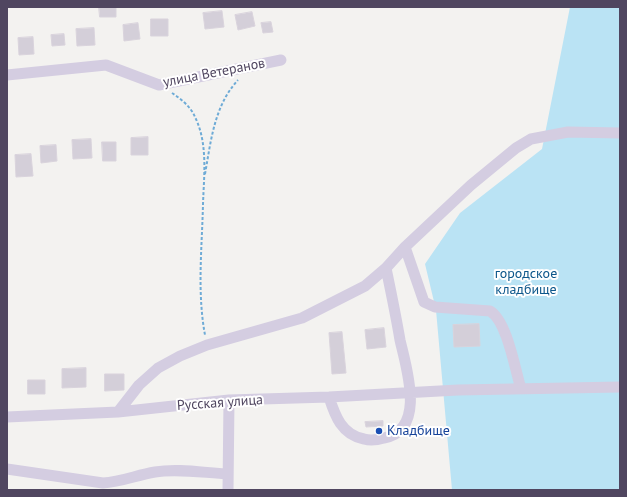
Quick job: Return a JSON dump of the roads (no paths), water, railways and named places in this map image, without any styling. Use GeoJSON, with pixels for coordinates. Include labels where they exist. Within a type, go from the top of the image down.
{"type":"FeatureCollection","features":[{"type":"Feature","properties":{"kind":"street","name":"улица Ветеранов"},"geometry":{"type":"LineString","coordinates":[[7,75],[106,65],[159,85],[281,60]]}},
{"type":"Feature","properties":{"kind":"street"},"geometry":{"type":"LineString","coordinates":[[118,412],[139,385],[158,368],[207,345],[302,318],[365,286],[386,268],[405,247],[472,185],[516,148],[532,139],[568,132],[620,133]]}},
{"type":"Feature","properties":{"kind":"street"},"geometry":{"type":"LineString","coordinates":[[405,247],[424,302],[435,307],[490,311],[496,315],[511,351],[521,389]]}},
{"type":"Feature","properties":{"kind":"street"},"geometry":{"type":"LineString","coordinates":[[329,397],[336,417],[346,431],[356,438],[371,441],[390,437],[402,430],[409,415],[411,392],[386,268]]}},
{"type":"Feature","properties":{"kind":"street","name":"Русская улица"},"geometry":{"type":"LineString","coordinates":[[7,417],[118,412],[230,400],[329,397],[432,391],[620,387]]}},
{"type":"Feature","properties":{"kind":"street"},"geometry":{"type":"LineString","coordinates":[[228,490],[230,400]]}},
{"type":"Feature","properties":{"kind":"street"},"geometry":{"type":"LineString","coordinates":[[7,469],[103,483],[112,483],[155,472],[171,471],[228,474]]}},
{"type":"Feature","properties":{"kind":"place","name":"Кладбище"},"geometry":{"type":"Point","coordinates":[379,431]}},
{"type":"Feature","properties":{"kind":"park label","name":"городское кладбище"},"geometry":{"type":"Point","coordinates":[526,282]}}]}
